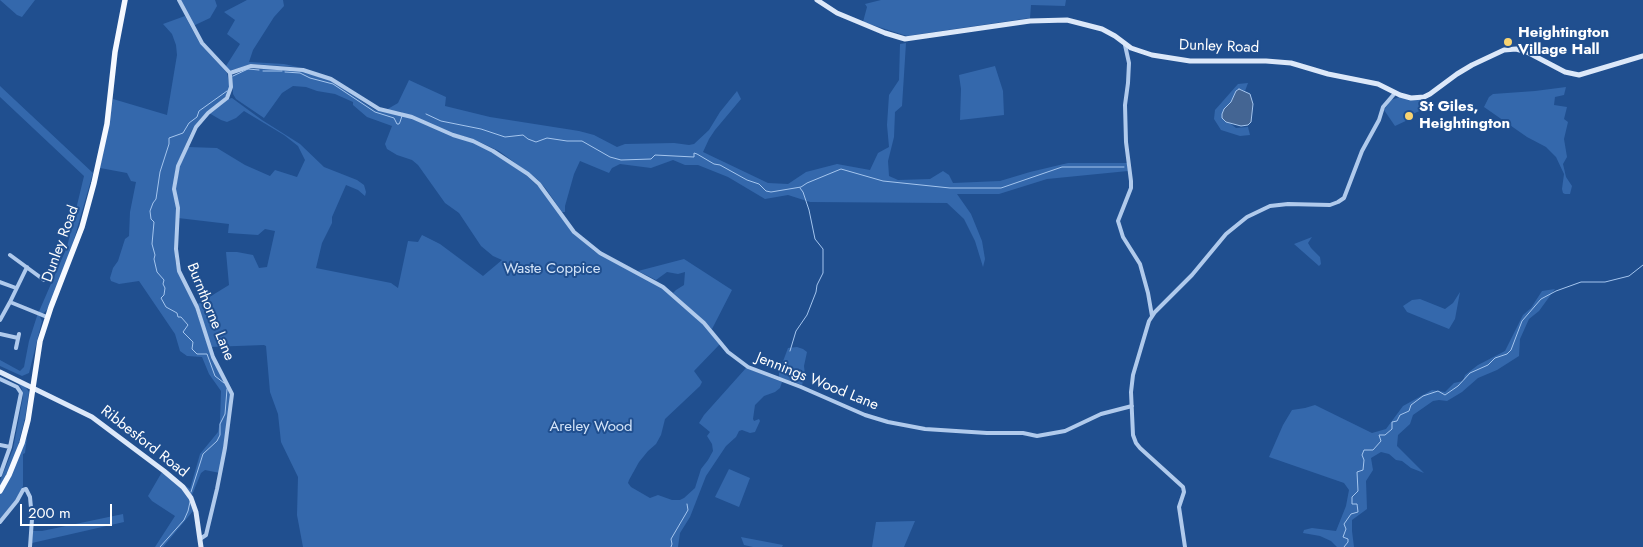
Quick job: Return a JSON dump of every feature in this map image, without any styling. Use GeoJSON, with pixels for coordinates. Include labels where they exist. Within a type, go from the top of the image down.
{"type":"FeatureCollection","features":[{"type":"Feature","properties":{"kind":"main road","name":"Dunley Road"},"geometry":{"type":"LineString","coordinates":[[0,491],[9,475],[22,443],[28,420],[40,341],[82,227],[94,183],[110,106],[116,52],[125,0]]}},
{"type":"Feature","properties":{"kind":"street"},"geometry":{"type":"LineString","coordinates":[[180,0],[202,43],[230,73]]}},
{"type":"Feature","properties":{"kind":"street","name":"Dunley Road"},"geometry":{"type":"LineString","coordinates":[[817,0],[837,13],[885,33],[905,39],[1028,21],[1076,21],[1108,32],[1125,45],[1139,52],[1190,61],[1266,61],[1291,63],[1328,74],[1378,84],[1395,93],[1411,98],[1424,97],[1434,92],[1464,69],[1494,53],[1504,50],[1519,50],[1565,72],[1579,75],[1643,56]]}},
{"type":"Feature","properties":{"kind":"street"},"geometry":{"type":"LineString","coordinates":[[1125,45],[1129,63],[1125,105],[1126,142],[1131,188],[1118,221],[1123,237],[1140,264],[1152,316]]}},
{"type":"Feature","properties":{"kind":"street","name":"Jennings Wood Lane"},"geometry":{"type":"LineString","coordinates":[[230,73],[251,66],[303,70],[331,79],[382,111],[396,112],[412,117],[493,150],[528,174],[539,184],[574,232],[600,252],[662,286],[704,323],[728,352],[742,363],[763,373],[801,386],[866,415],[888,422],[925,429],[1022,433],[1037,436],[1065,431],[1101,414],[1132,406]]}},
{"type":"Feature","properties":{"kind":"street","name":"Burnthorne Lane"},"geometry":{"type":"LineString","coordinates":[[200,539],[205,537],[219,482],[232,394],[213,356],[197,306],[179,272],[176,248],[178,208],[174,189],[178,166],[196,127],[208,113],[230,94],[230,73]]}},
{"type":"Feature","properties":{"kind":"street"},"geometry":{"type":"LineString","coordinates":[[1185,547],[1179,507],[1184,492],[1183,487],[1136,443],[1133,435],[1133,375],[1144,335],[1152,316],[1192,275],[1231,229],[1254,213],[1270,206],[1330,204],[1344,198],[1362,150],[1376,124],[1382,107],[1395,93]]}},
{"type":"Feature","properties":{"kind":"street"},"geometry":{"type":"LineString","coordinates":[[10,255],[44,280]]}},
{"type":"Feature","properties":{"kind":"street"},"geometry":{"type":"LineString","coordinates":[[0,321],[27,266]]}},
{"type":"Feature","properties":{"kind":"street"},"geometry":{"type":"LineString","coordinates":[[0,282],[16,288]]}},
{"type":"Feature","properties":{"kind":"street"},"geometry":{"type":"LineString","coordinates":[[10,302],[47,318]]}},
{"type":"Feature","properties":{"kind":"street"},"geometry":{"type":"LineString","coordinates":[[0,334],[18,336],[16,348]]}},
{"type":"Feature","properties":{"kind":"street","name":"Ribbesford Road"},"geometry":{"type":"LineString","coordinates":[[0,372],[106,425],[180,484],[192,500],[201,547]]}},
{"type":"Feature","properties":{"kind":"street"},"geometry":{"type":"LineString","coordinates":[[0,379],[17,387],[20,393],[10,447],[0,475]]}},
{"type":"Feature","properties":{"kind":"street"},"geometry":{"type":"LineString","coordinates":[[0,445],[10,447]]}},
{"type":"Feature","properties":{"kind":"street"},"geometry":{"type":"LineString","coordinates":[[0,522],[24,490],[27,490],[30,498],[32,527],[30,547]]}},
{"type":"Feature","properties":{"kind":"green space"},"geometry":{"type":"Polygon","coordinates":[[[0,0],[35,0],[22,17],[0,0]]]}},
{"type":"Feature","properties":{"kind":"green space"},"geometry":{"type":"Polygon","coordinates":[[[181,0],[215,0],[217,6],[210,18],[193,26],[181,0]]]}},
{"type":"Feature","properties":{"kind":"green space"},"geometry":{"type":"Polygon","coordinates":[[[247,0],[283,0],[284,6],[274,17],[253,50],[249,62],[284,64],[298,67],[251,64],[229,71],[226,66],[240,44],[227,34],[235,20],[224,12],[247,0]]]}},
{"type":"Feature","properties":{"kind":"green space"},"geometry":{"type":"Polygon","coordinates":[[[881,0],[1066,0],[1065,6],[1031,5],[1030,18],[907,36],[863,22],[867,7],[865,4],[881,0]]]}},
{"type":"Feature","properties":{"kind":"green space"},"geometry":{"type":"Polygon","coordinates":[[[185,16],[199,42],[227,73],[230,88],[227,95],[203,116],[192,130],[176,167],[173,189],[177,211],[175,260],[178,272],[195,307],[210,352],[231,393],[220,473],[205,470],[201,473],[192,495],[183,484],[190,489],[200,454],[218,432],[221,391],[209,374],[202,357],[187,356],[180,351],[175,334],[139,281],[119,284],[111,281],[113,268],[118,261],[125,239],[129,236],[130,212],[136,182],[131,181],[127,173],[100,168],[113,99],[167,115],[177,55],[172,34],[163,24],[185,16]]]}},
{"type":"Feature","properties":{"kind":"green space"},"geometry":{"type":"Polygon","coordinates":[[[906,43],[902,106],[895,112],[894,137],[888,161],[889,176],[898,180],[930,179],[943,171],[949,175],[953,183],[1000,181],[1068,163],[1127,163],[1128,171],[1047,179],[999,194],[957,194],[971,214],[982,241],[985,259],[983,267],[975,241],[964,219],[947,203],[810,202],[788,195],[765,199],[728,177],[698,165],[685,165],[673,160],[651,168],[620,164],[612,168],[609,173],[580,161],[574,174],[565,212],[562,212],[537,179],[499,151],[471,138],[451,133],[495,154],[527,176],[543,191],[573,232],[594,251],[661,287],[702,323],[720,344],[694,371],[702,382],[700,386],[665,419],[661,435],[656,444],[639,462],[629,480],[628,483],[631,487],[650,498],[658,495],[672,500],[684,498],[695,488],[701,469],[713,451],[712,444],[707,436],[710,432],[699,423],[704,415],[746,368],[782,382],[780,388],[764,396],[755,405],[753,419],[754,421],[759,419],[760,421],[755,432],[739,431],[736,437],[726,446],[706,476],[690,517],[680,533],[678,547],[303,547],[297,515],[298,477],[281,442],[278,414],[270,392],[266,346],[210,347],[198,304],[229,285],[226,252],[253,255],[259,268],[267,267],[275,231],[265,229],[258,235],[228,233],[229,224],[178,218],[176,189],[179,168],[188,147],[217,148],[245,165],[270,176],[275,170],[297,177],[305,160],[298,146],[284,135],[244,111],[236,118],[227,122],[209,113],[232,98],[300,144],[324,167],[357,180],[364,185],[365,196],[358,190],[346,185],[332,217],[332,223],[322,243],[316,268],[391,283],[398,288],[408,241],[418,242],[422,235],[440,244],[483,276],[502,260],[493,256],[481,246],[459,213],[445,203],[418,165],[412,160],[387,149],[385,144],[392,126],[367,117],[353,105],[353,102],[335,94],[293,86],[282,93],[264,118],[236,99],[233,94],[232,76],[248,69],[292,69],[304,71],[329,80],[375,110],[400,115],[402,112],[386,110],[398,103],[409,80],[446,97],[445,106],[490,117],[579,131],[594,135],[617,147],[625,144],[694,144],[709,130],[720,112],[737,91],[741,99],[715,130],[703,152],[768,183],[788,184],[806,172],[837,164],[870,170],[878,153],[889,147],[887,125],[889,95],[899,80],[900,44],[906,43]]]}},
{"type":"Feature","properties":{"kind":"green space"},"geometry":{"type":"Polygon","coordinates":[[[995,66],[1003,91],[1004,115],[960,120],[961,89],[959,75],[995,66]]]}},
{"type":"Feature","properties":{"kind":"green space"},"geometry":{"type":"Polygon","coordinates":[[[1248,83],[1245,91],[1239,89],[1236,91],[1222,114],[1223,118],[1236,128],[1248,127],[1250,135],[1240,136],[1221,130],[1214,119],[1215,110],[1238,84],[1248,83]]]}},
{"type":"Feature","properties":{"kind":"green space"},"geometry":{"type":"Polygon","coordinates":[[[0,86],[93,173],[71,250],[49,306],[40,317],[42,321],[29,373],[22,376],[0,366],[0,360],[20,371],[24,367],[29,341],[37,316],[67,247],[84,176],[0,97],[0,86]]]}},
{"type":"Feature","properties":{"kind":"green space"},"geometry":{"type":"Polygon","coordinates":[[[1566,87],[1564,95],[1555,97],[1554,105],[1567,107],[1564,119],[1568,122],[1564,139],[1567,157],[1563,164],[1566,177],[1572,186],[1570,194],[1563,193],[1564,174],[1556,157],[1546,147],[1527,137],[1484,107],[1489,97],[1493,94],[1566,87]]]}},
{"type":"Feature","properties":{"kind":"green space"},"geometry":{"type":"Polygon","coordinates":[[[1400,97],[1413,100],[1425,99],[1427,109],[1413,114],[1412,118],[1395,126],[1384,110],[1391,100],[1400,97]]]}},
{"type":"Feature","properties":{"kind":"green space"},"geometry":{"type":"Polygon","coordinates":[[[1312,237],[1308,243],[1320,257],[1321,264],[1319,266],[1294,244],[1312,237]]]}},
{"type":"Feature","properties":{"kind":"green space"},"geometry":{"type":"Polygon","coordinates":[[[684,259],[732,290],[712,329],[673,293],[684,285],[685,272],[678,274],[667,272],[656,280],[638,271],[684,259]]]}},
{"type":"Feature","properties":{"kind":"green space"},"geometry":{"type":"Polygon","coordinates":[[[1555,289],[1539,311],[1529,319],[1520,339],[1519,356],[1497,370],[1478,378],[1462,392],[1447,401],[1433,401],[1413,415],[1410,424],[1398,435],[1397,446],[1424,473],[1411,468],[1402,461],[1396,460],[1389,454],[1381,452],[1371,458],[1373,470],[1366,481],[1367,509],[1352,520],[1354,547],[1337,547],[1331,541],[1320,536],[1303,533],[1304,530],[1312,528],[1336,531],[1346,506],[1349,490],[1344,483],[1269,457],[1292,410],[1315,405],[1372,433],[1386,429],[1403,406],[1432,390],[1445,392],[1454,383],[1463,381],[1465,375],[1478,365],[1505,351],[1523,315],[1531,308],[1542,291],[1555,289]]]}},
{"type":"Feature","properties":{"kind":"green space"},"geometry":{"type":"Polygon","coordinates":[[[1460,292],[1455,319],[1449,329],[1407,312],[1403,306],[1412,300],[1420,299],[1445,309],[1453,303],[1460,292]]]}},
{"type":"Feature","properties":{"kind":"green space"},"geometry":{"type":"Polygon","coordinates":[[[797,347],[807,352],[802,385],[779,377],[788,348],[797,347]]]}},
{"type":"Feature","properties":{"kind":"green space"},"geometry":{"type":"Polygon","coordinates":[[[18,383],[25,386],[29,392],[25,418],[16,453],[0,487],[0,481],[13,449],[23,397],[22,389],[18,383]]]}},
{"type":"Feature","properties":{"kind":"green space"},"geometry":{"type":"Polygon","coordinates":[[[27,437],[25,453],[23,454],[23,486],[18,497],[0,519],[0,494],[27,437]]]}},
{"type":"Feature","properties":{"kind":"green space"},"geometry":{"type":"Polygon","coordinates":[[[729,469],[750,478],[739,507],[715,497],[729,469]]]}},
{"type":"Feature","properties":{"kind":"green space"},"geometry":{"type":"Polygon","coordinates":[[[162,472],[182,489],[189,498],[193,511],[163,547],[155,547],[175,516],[152,501],[148,496],[162,472]]]}},
{"type":"Feature","properties":{"kind":"green space"},"geometry":{"type":"Polygon","coordinates":[[[123,514],[124,522],[32,543],[33,531],[42,531],[123,514]]]}},
{"type":"Feature","properties":{"kind":"green space"},"geometry":{"type":"Polygon","coordinates":[[[915,521],[904,547],[872,547],[876,522],[915,521]]]}},
{"type":"Feature","properties":{"kind":"green space"},"geometry":{"type":"Polygon","coordinates":[[[741,537],[783,545],[782,547],[753,547],[744,545],[741,537]]]}},
{"type":"Feature","properties":{"kind":"shaded area"},"geometry":{"type":"Polygon","coordinates":[[[1239,89],[1250,94],[1253,104],[1251,122],[1248,125],[1241,126],[1226,122],[1222,118],[1224,109],[1239,89]]]}},
{"type":"Feature","properties":{"kind":"waterway"},"geometry":{"type":"LineString","coordinates":[[233,76],[248,69],[259,70]]}},
{"type":"Feature","properties":{"kind":"waterway"},"geometry":{"type":"LineString","coordinates":[[263,71],[282,71]]}},
{"type":"Feature","properties":{"kind":"waterway"},"geometry":{"type":"LineString","coordinates":[[285,72],[300,73],[310,78],[333,84],[375,112],[394,118],[397,124],[399,124],[402,116]]}},
{"type":"Feature","properties":{"kind":"waterway"},"geometry":{"type":"LineString","coordinates":[[224,383],[215,376],[207,354],[197,354],[192,349],[193,342],[183,332],[188,325],[181,317],[178,317],[177,313],[166,307],[161,298],[164,295],[164,280],[157,272],[154,259],[155,255],[152,244],[154,222],[151,219],[150,211],[156,199],[160,172],[169,144],[169,138],[183,133],[189,123],[197,117],[199,111],[227,91]]}},
{"type":"Feature","properties":{"kind":"waterway"},"geometry":{"type":"LineString","coordinates":[[426,114],[441,121],[481,129],[505,137],[523,135],[536,142],[547,138],[582,141],[610,157],[621,160],[651,159],[655,155],[694,157],[694,153],[747,180],[759,184],[766,191],[771,192],[801,187],[841,169],[883,181],[950,188],[1001,188],[1062,167],[1124,167]]}},
{"type":"Feature","properties":{"kind":"waterway"},"geometry":{"type":"LineString","coordinates":[[790,351],[796,331],[807,315],[823,273],[823,249],[815,239],[809,210],[800,188]]}},
{"type":"Feature","properties":{"kind":"waterway"},"geometry":{"type":"LineString","coordinates":[[1344,547],[1348,542],[1348,539],[1343,537],[1346,529],[1344,524],[1351,514],[1358,512],[1357,504],[1352,504],[1352,497],[1358,491],[1357,472],[1363,470],[1364,460],[1362,455],[1364,450],[1373,450],[1381,441],[1379,435],[1385,435],[1392,429],[1392,422],[1397,421],[1400,415],[1409,411],[1411,405],[1423,396],[1438,391],[1445,395],[1458,386],[1470,373],[1488,365],[1495,358],[1507,354],[1511,350],[1522,321],[1541,299],[1581,282],[1605,282],[1629,276],[1643,265]]}},
{"type":"Feature","properties":{"kind":"waterway"},"geometry":{"type":"LineString","coordinates":[[191,492],[203,454],[217,441],[220,435],[220,424],[225,414],[227,389]]}},
{"type":"Feature","properties":{"kind":"waterway"},"geometry":{"type":"LineString","coordinates":[[160,547],[184,520],[190,502]]}},
{"type":"Feature","properties":{"kind":"waterway"},"geometry":{"type":"LineString","coordinates":[[671,547],[671,539],[688,510],[687,504]]}},
{"type":"Feature","properties":{"kind":"place","name":"Heightington Village Hall"},"geometry":{"type":"Point","coordinates":[1508,42]}},
{"type":"Feature","properties":{"kind":"place","name":"St Giles, Heightington"},"geometry":{"type":"Point","coordinates":[1409,116]}},
{"type":"Feature","properties":{"kind":"park label","name":"Waste Coppice"},"geometry":{"type":"Point","coordinates":[552,269]}},
{"type":"Feature","properties":{"kind":"park label","name":"Areley Wood"},"geometry":{"type":"Point","coordinates":[591,427]}}]}
